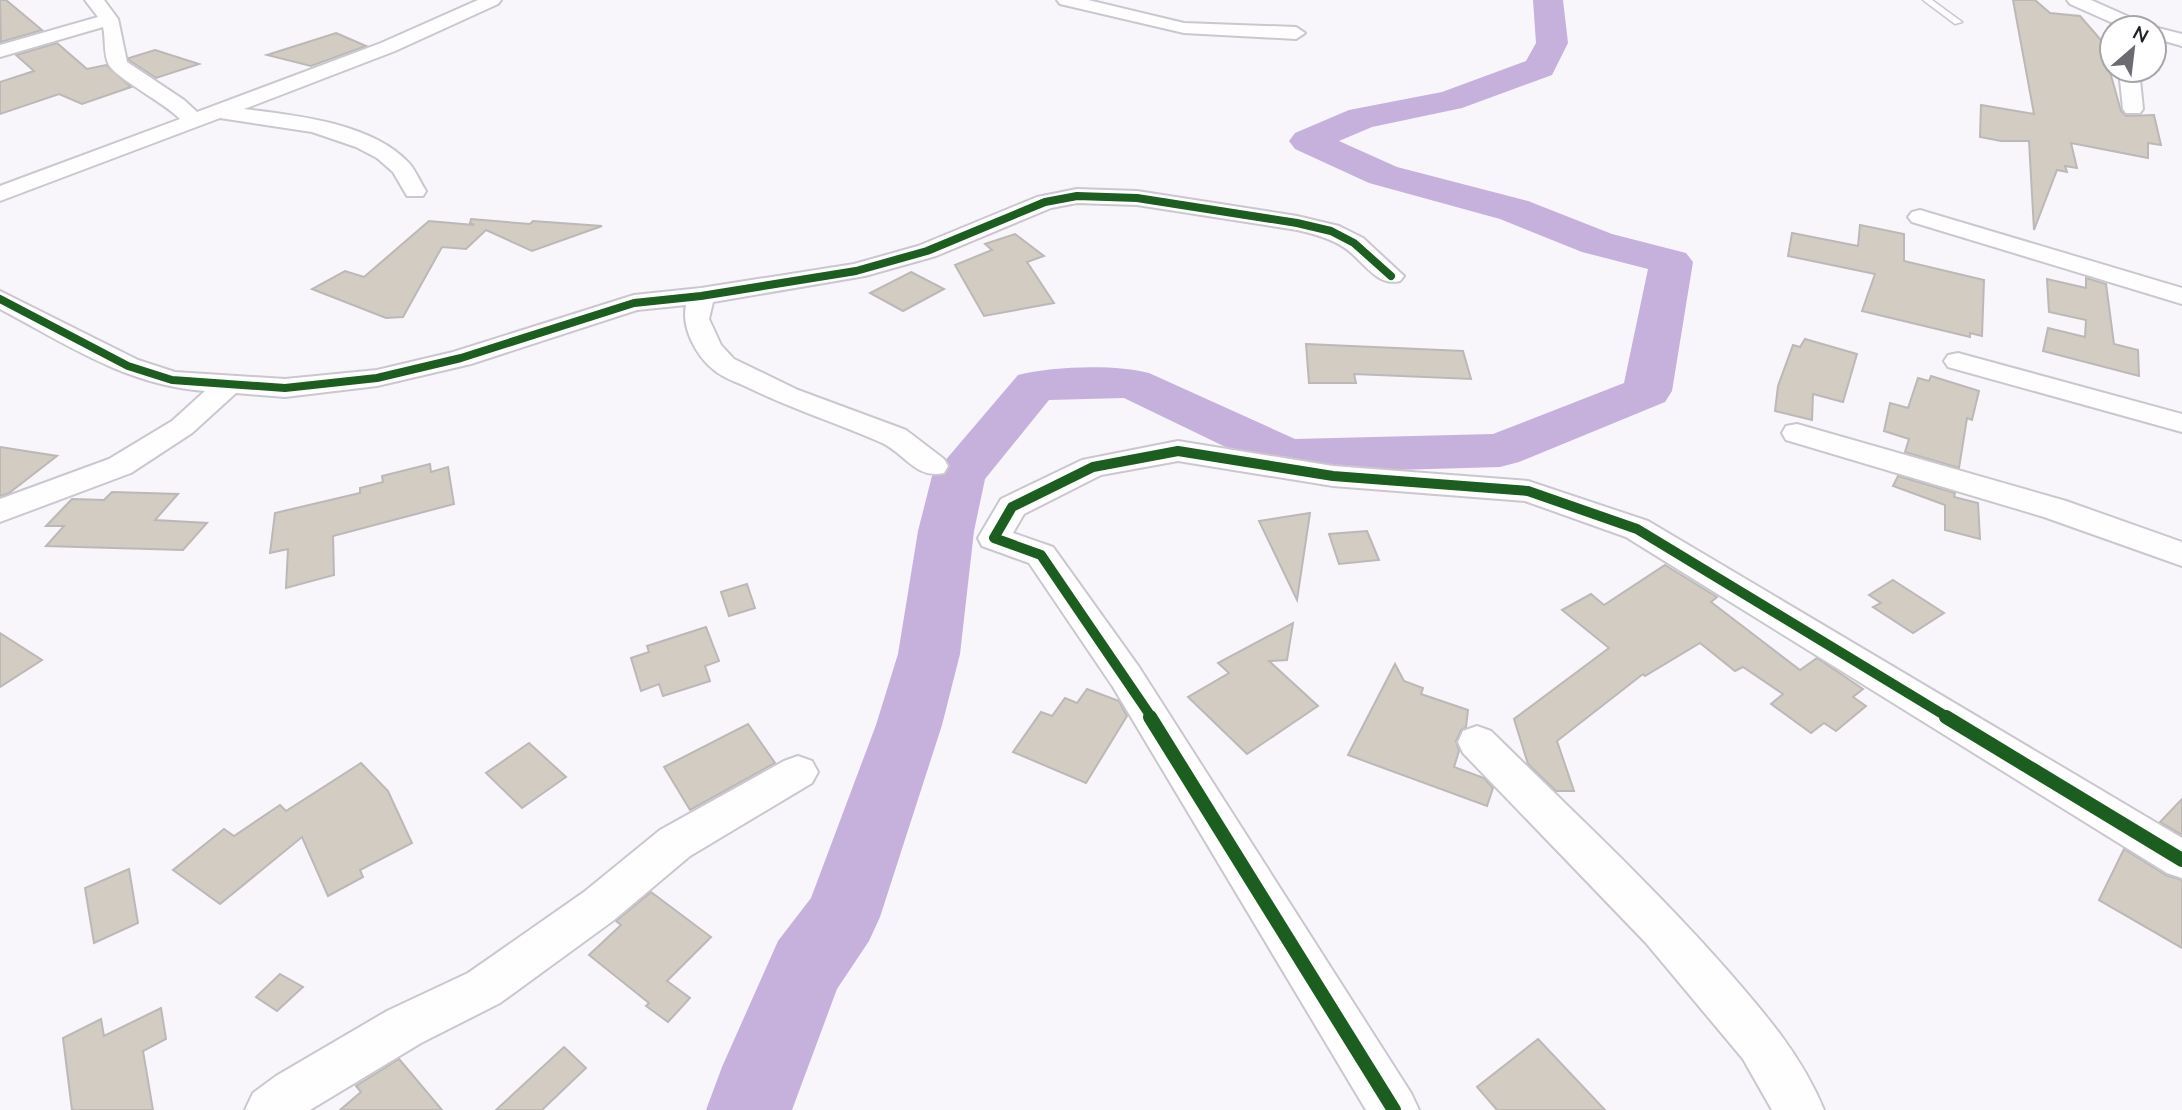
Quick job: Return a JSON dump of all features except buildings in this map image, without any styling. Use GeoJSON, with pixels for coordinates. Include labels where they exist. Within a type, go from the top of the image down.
{"type":"FeatureCollection","features":[{"type":"Feature","properties":{"kind":"street"},"geometry":{"type":"LineString","coordinates":[[94,0],[109,19],[115,37],[115,57],[119,65],[177,104],[192,119]]}},
{"type":"Feature","properties":{"kind":"street"},"geometry":{"type":"LineString","coordinates":[[0,194],[192,119],[388,47],[492,0]]}},
{"type":"Feature","properties":{"kind":"street"},"geometry":{"type":"LineString","coordinates":[[1066,0],[1184,28],[1296,33]]}},
{"type":"Feature","properties":{"kind":"street"},"geometry":{"type":"LineString","coordinates":[[2076,0],[2106,14]]}},
{"type":"Feature","properties":{"kind":"street"},"geometry":{"type":"LineString","coordinates":[[0,51],[109,19]]}},
{"type":"Feature","properties":{"kind":"street"},"geometry":{"type":"LineString","coordinates":[[2130,84],[2133,108]]}},
{"type":"Feature","properties":{"kind":"street"},"geometry":{"type":"LineString","coordinates":[[215,111],[317,128],[355,140],[380,151],[400,168],[415,191]]}},
{"type":"Feature","properties":{"kind":"street"},"geometry":{"type":"LineString","coordinates":[[0,299],[128,366],[172,380],[227,386],[285,388],[377,378],[461,358],[634,303],[701,296],[856,271],[927,251],[1045,202],[1077,196],[1137,198],[1297,223],[1331,231],[1354,243],[1391,276]]}},
{"type":"Feature","properties":{"kind":"street"},"geometry":{"type":"LineString","coordinates":[[1920,217],[2182,296]]}},
{"type":"Feature","properties":{"kind":"street"},"geometry":{"type":"LineString","coordinates":[[701,296],[696,319],[709,348],[724,365],[788,396],[895,437],[933,466]]}},
{"type":"Feature","properties":{"kind":"street"},"geometry":{"type":"LineString","coordinates":[[1958,361],[2182,423]]}},
{"type":"Feature","properties":{"kind":"street"},"geometry":{"type":"LineString","coordinates":[[0,511],[120,466],[182,427],[227,386]]}},
{"type":"Feature","properties":{"kind":"street"},"geometry":{"type":"LineString","coordinates":[[1797,433],[2055,509],[2182,554]]}},
{"type":"Feature","properties":{"kind":"street"},"geometry":{"type":"LineString","coordinates":[[1394,1110],[1126,677],[1041,555],[994,538],[1012,507],[1093,467],[1178,451],[1334,476],[1528,491],[1637,529],[2182,860]]}},
{"type":"Feature","properties":{"kind":"street"},"geometry":{"type":"LineString","coordinates":[[1477,742],[1662,929],[1760,1043],[1799,1110]]}},
{"type":"Feature","properties":{"kind":"street"},"geometry":{"type":"LineString","coordinates":[[270,1110],[293,1093],[404,1027],[484,988],[599,906],[675,843],[799,772]]}},
{"type":"Feature","properties":{"kind":"lane"},"geometry":{"type":"LineString","coordinates":[[1927,0],[1958,22]]}},
{"type":"Feature","properties":{"kind":"waterway"},"geometry":{"type":"LineString","coordinates":[[749,1110],[806,967],[842,917],[909,725],[929,654],[946,531],[959,476],[1035,385],[1132,383],[1288,456],[1500,450],[1647,391],[1671,262],[1597,243],[1514,210],[1383,175],[1308,141],[1362,118],[1450,101],[1540,68],[1552,43],[1548,0]]}},
{"type":"Feature","properties":{"kind":"cycle path"},"geometry":{"type":"LineString","coordinates":[[0,299],[128,366],[172,380],[285,388],[377,378],[461,358],[634,303],[701,296],[856,271],[927,251],[1045,202],[1077,196],[1137,198],[1297,223],[1331,231],[1354,243],[1391,276]]}},
{"type":"Feature","properties":{"kind":"cycle path"},"geometry":{"type":"LineString","coordinates":[[1394,1110],[1126,677],[1041,555],[994,538],[1012,507],[1093,467],[1178,451],[1333,476],[1528,491],[1637,529],[2182,860]]}}]}
